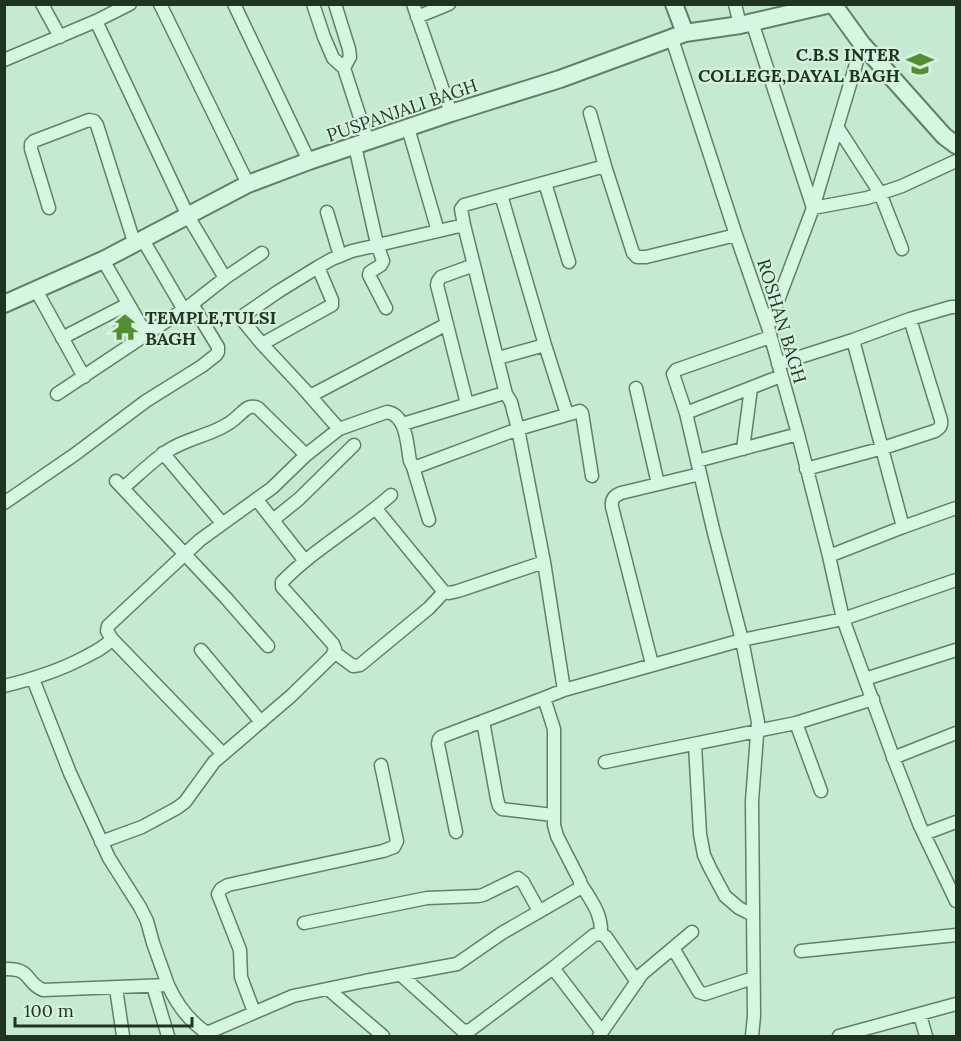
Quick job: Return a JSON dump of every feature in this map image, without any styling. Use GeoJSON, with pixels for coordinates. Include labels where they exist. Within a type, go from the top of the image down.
{"type":"FeatureCollection","features":[{"type":"Feature","properties":{"kind":"street"},"geometry":{"type":"LineString","coordinates":[[42,4],[60,37]]}},
{"type":"Feature","properties":{"kind":"street"},"geometry":{"type":"LineString","coordinates":[[4,60],[130,4]]}},
{"type":"Feature","properties":{"kind":"street"},"geometry":{"type":"LineString","coordinates":[[160,4],[248,184]]}},
{"type":"Feature","properties":{"kind":"street"},"geometry":{"type":"LineString","coordinates":[[234,4],[309,161]]}},
{"type":"Feature","properties":{"kind":"street"},"geometry":{"type":"LineString","coordinates":[[314,4],[333,58],[344,68],[361,144],[377,244],[383,261],[369,272],[369,275],[386,308]]}},
{"type":"Feature","properties":{"kind":"street"},"geometry":{"type":"LineString","coordinates":[[335,4],[349,49],[350,57],[344,68]]}},
{"type":"Feature","properties":{"kind":"street"},"geometry":{"type":"LineString","coordinates":[[449,4],[415,11],[451,113]]}},
{"type":"Feature","properties":{"kind":"street"},"geometry":{"type":"LineString","coordinates":[[674,4],[679,36]]}},
{"type":"Feature","properties":{"kind":"street"},"geometry":{"type":"LineString","coordinates":[[735,4],[746,23],[813,208]]}},
{"type":"Feature","properties":{"kind":"street"},"geometry":{"type":"LineString","coordinates":[[832,4],[862,44],[944,136],[957,146]]}},
{"type":"Feature","properties":{"kind":"street","name":"PUSPANJALI BAGH"},"geometry":{"type":"LineString","coordinates":[[4,304],[103,260],[248,184],[309,161],[560,79],[679,36],[832,4]]}},
{"type":"Feature","properties":{"kind":"street"},"geometry":{"type":"LineString","coordinates":[[96,21],[188,216],[225,278]]}},
{"type":"Feature","properties":{"kind":"street","name":"ROSHAN BAGH"},"geometry":{"type":"LineString","coordinates":[[679,36],[736,235],[769,332],[798,434],[843,619],[893,758],[924,834],[957,901]]}},
{"type":"Feature","properties":{"kind":"street"},"geometry":{"type":"LineString","coordinates":[[752,1036],[754,1016],[752,801],[758,722],[742,640],[686,413],[673,374],[769,332],[813,208],[862,44]]}},
{"type":"Feature","properties":{"kind":"street"},"geometry":{"type":"LineString","coordinates":[[590,113],[633,253],[637,257],[646,257],[736,235]]}},
{"type":"Feature","properties":{"kind":"street"},"geometry":{"type":"LineString","coordinates":[[4,503],[74,455],[146,401],[202,366],[218,352],[218,347],[139,242],[94,121],[89,120],[31,144],[49,208]]}},
{"type":"Feature","properties":{"kind":"street"},"geometry":{"type":"LineString","coordinates":[[408,128],[438,231]]}},
{"type":"Feature","properties":{"kind":"street"},"geometry":{"type":"LineString","coordinates":[[838,128],[880,193],[902,249]]}},
{"type":"Feature","properties":{"kind":"street"},"geometry":{"type":"LineString","coordinates":[[813,208],[867,198],[902,186],[957,161]]}},
{"type":"Feature","properties":{"kind":"street"},"geometry":{"type":"LineString","coordinates":[[564,690],[544,562],[519,429],[511,402],[506,394],[464,225],[462,207],[605,166]]}},
{"type":"Feature","properties":{"kind":"street"},"geometry":{"type":"LineString","coordinates":[[545,183],[569,262]]}},
{"type":"Feature","properties":{"kind":"street"},"geometry":{"type":"LineString","coordinates":[[501,195],[567,414]]}},
{"type":"Feature","properties":{"kind":"street"},"geometry":{"type":"LineString","coordinates":[[327,212],[339,256]]}},
{"type":"Feature","properties":{"kind":"street"},"geometry":{"type":"LineString","coordinates":[[339,429],[262,345],[244,322],[244,315],[318,267],[352,250],[464,225]]}},
{"type":"Feature","properties":{"kind":"street"},"geometry":{"type":"LineString","coordinates":[[57,394],[188,307],[262,253]]}},
{"type":"Feature","properties":{"kind":"street"},"geometry":{"type":"LineString","coordinates":[[103,260],[146,334]]}},
{"type":"Feature","properties":{"kind":"street"},"geometry":{"type":"LineString","coordinates":[[467,404],[437,285],[441,277],[474,265]]}},
{"type":"Feature","properties":{"kind":"street"},"geometry":{"type":"LineString","coordinates":[[262,345],[332,305],[318,267]]}},
{"type":"Feature","properties":{"kind":"street"},"geometry":{"type":"LineString","coordinates":[[36,290],[84,376]]}},
{"type":"Feature","properties":{"kind":"street"},"geometry":{"type":"LineString","coordinates":[[63,338],[128,304]]}},
{"type":"Feature","properties":{"kind":"street"},"geometry":{"type":"LineString","coordinates":[[686,413],[752,388],[779,370],[853,340],[910,319],[957,307]]}},
{"type":"Feature","properties":{"kind":"street"},"geometry":{"type":"LineString","coordinates":[[806,469],[883,448],[940,428],[910,319]]}},
{"type":"Feature","properties":{"kind":"street"},"geometry":{"type":"LineString","coordinates":[[310,396],[447,324]]}},
{"type":"Feature","properties":{"kind":"street"},"geometry":{"type":"LineString","coordinates":[[853,340],[903,527]]}},
{"type":"Feature","properties":{"kind":"street"},"geometry":{"type":"LineString","coordinates":[[498,358],[545,345]]}},
{"type":"Feature","properties":{"kind":"street"},"geometry":{"type":"LineString","coordinates":[[636,388],[658,484]]}},
{"type":"Feature","properties":{"kind":"street"},"geometry":{"type":"LineString","coordinates":[[743,449],[752,388]]}},
{"type":"Feature","properties":{"kind":"street"},"geometry":{"type":"LineString","coordinates":[[403,424],[506,394]]}},
{"type":"Feature","properties":{"kind":"street"},"geometry":{"type":"LineString","coordinates":[[268,646],[120,484],[164,453],[222,427],[246,408],[254,406],[306,455]]}},
{"type":"Feature","properties":{"kind":"street"},"geometry":{"type":"LineString","coordinates":[[412,466],[419,466],[519,429],[580,411],[592,476]]}},
{"type":"Feature","properties":{"kind":"street"},"geometry":{"type":"LineString","coordinates":[[224,753],[112,639],[107,631],[108,626],[200,540],[273,488],[306,455],[339,429],[387,412],[392,412],[403,424],[410,461],[429,520]]}},
{"type":"Feature","properties":{"kind":"street"},"geometry":{"type":"LineString","coordinates":[[697,461],[798,434]]}},
{"type":"Feature","properties":{"kind":"street"},"geometry":{"type":"LineString","coordinates":[[273,520],[299,500],[354,445]]}},
{"type":"Feature","properties":{"kind":"street"},"geometry":{"type":"LineString","coordinates":[[164,453],[222,523]]}},
{"type":"Feature","properties":{"kind":"street"},"geometry":{"type":"LineString","coordinates":[[652,664],[612,503],[613,498],[618,494],[700,474]]}},
{"type":"Feature","properties":{"kind":"street"},"geometry":{"type":"LineString","coordinates":[[102,842],[142,827],[186,802],[207,771],[224,753],[333,656],[333,644],[281,585],[283,580],[305,561],[376,509],[391,495]]}},
{"type":"Feature","properties":{"kind":"street"},"geometry":{"type":"LineString","coordinates":[[257,500],[305,561]]}},
{"type":"Feature","properties":{"kind":"street"},"geometry":{"type":"LineString","coordinates":[[829,556],[957,508]]}},
{"type":"Feature","properties":{"kind":"street"},"geometry":{"type":"LineString","coordinates":[[376,509],[447,593],[544,562]]}},
{"type":"Feature","properties":{"kind":"street"},"geometry":{"type":"LineString","coordinates":[[456,832],[438,744],[441,737],[564,690],[742,640],[843,619],[957,580]]}},
{"type":"Feature","properties":{"kind":"street"},"geometry":{"type":"LineString","coordinates":[[334,652],[353,666],[360,665],[429,608],[444,592]]}},
{"type":"Feature","properties":{"kind":"street"},"geometry":{"type":"LineString","coordinates":[[4,686],[33,679],[70,664],[95,652],[112,639]]}},
{"type":"Feature","properties":{"kind":"street"},"geometry":{"type":"LineString","coordinates":[[201,650],[261,722]]}},
{"type":"Feature","properties":{"kind":"street"},"geometry":{"type":"LineString","coordinates":[[865,679],[957,650]]}},
{"type":"Feature","properties":{"kind":"street"},"geometry":{"type":"LineString","coordinates":[[33,679],[70,773],[109,858],[147,921],[172,995],[194,1024],[209,1035],[254,1012],[293,996],[461,962],[494,938],[578,889],[581,884]]}},
{"type":"Feature","properties":{"kind":"street"},"geometry":{"type":"LineString","coordinates":[[544,698],[554,729],[553,815],[556,836],[599,915],[601,934]]}},
{"type":"Feature","properties":{"kind":"street"},"geometry":{"type":"LineString","coordinates":[[605,762],[758,732],[796,723],[873,699]]}},
{"type":"Feature","properties":{"kind":"street"},"geometry":{"type":"LineString","coordinates":[[483,721],[499,806],[553,815]]}},
{"type":"Feature","properties":{"kind":"street"},"geometry":{"type":"LineString","coordinates":[[796,723],[821,791]]}},
{"type":"Feature","properties":{"kind":"street"},"geometry":{"type":"LineString","coordinates":[[893,758],[957,733]]}},
{"type":"Feature","properties":{"kind":"street"},"geometry":{"type":"LineString","coordinates":[[695,745],[700,834],[704,855],[725,896],[734,905],[753,915]]}},
{"type":"Feature","properties":{"kind":"street"},"geometry":{"type":"LineString","coordinates":[[254,1012],[241,978],[240,950],[218,894],[228,885],[394,847],[397,841],[381,765]]}},
{"type":"Feature","properties":{"kind":"street"},"geometry":{"type":"LineString","coordinates":[[924,834],[957,822]]}},
{"type":"Feature","properties":{"kind":"street"},"geometry":{"type":"LineString","coordinates":[[304,923],[427,898],[478,896],[518,878],[539,911]]}},
{"type":"Feature","properties":{"kind":"street"},"geometry":{"type":"LineString","coordinates":[[552,968],[600,1034],[649,967],[692,932]]}},
{"type":"Feature","properties":{"kind":"street"},"geometry":{"type":"LineString","coordinates":[[401,975],[462,1030],[469,1031],[594,934],[606,937],[636,982]]}},
{"type":"Feature","properties":{"kind":"street"},"geometry":{"type":"LineString","coordinates":[[801,951],[957,934]]}},
{"type":"Feature","properties":{"kind":"street"},"geometry":{"type":"LineString","coordinates":[[673,948],[702,994],[753,978]]}},
{"type":"Feature","properties":{"kind":"street"},"geometry":{"type":"LineString","coordinates":[[4,969],[16,968],[26,973],[36,987],[43,990],[168,985]]}},
{"type":"Feature","properties":{"kind":"street"},"geometry":{"type":"LineString","coordinates":[[153,986],[168,1036]]}},
{"type":"Feature","properties":{"kind":"street"},"geometry":{"type":"LineString","coordinates":[[116,988],[123,1036]]}},
{"type":"Feature","properties":{"kind":"street"},"geometry":{"type":"LineString","coordinates":[[328,989],[383,1036]]}},
{"type":"Feature","properties":{"kind":"street"},"geometry":{"type":"LineString","coordinates":[[845,1036],[957,1004]]}},
{"type":"Feature","properties":{"kind":"street"},"geometry":{"type":"LineString","coordinates":[[920,1015],[926,1036]]}},
{"type":"Feature","properties":{"kind":"building","name":"TEMPLE,TULSI BAGH"},"geometry":{"type":"Polygon","coordinates":[[[125,315],[135,332],[121,342],[111,323],[125,315]]]}},
{"type":"Feature","properties":{"kind":"place","name":"C.B.S INTER COLLEGE,DAYAL BAGH"},"geometry":{"type":"Point","coordinates":[920,64]}},
{"type":"Feature","properties":{"kind":"place","name":"TEMPLE,TULSI BAGH"},"geometry":{"type":"Point","coordinates":[125,327]}}]}
